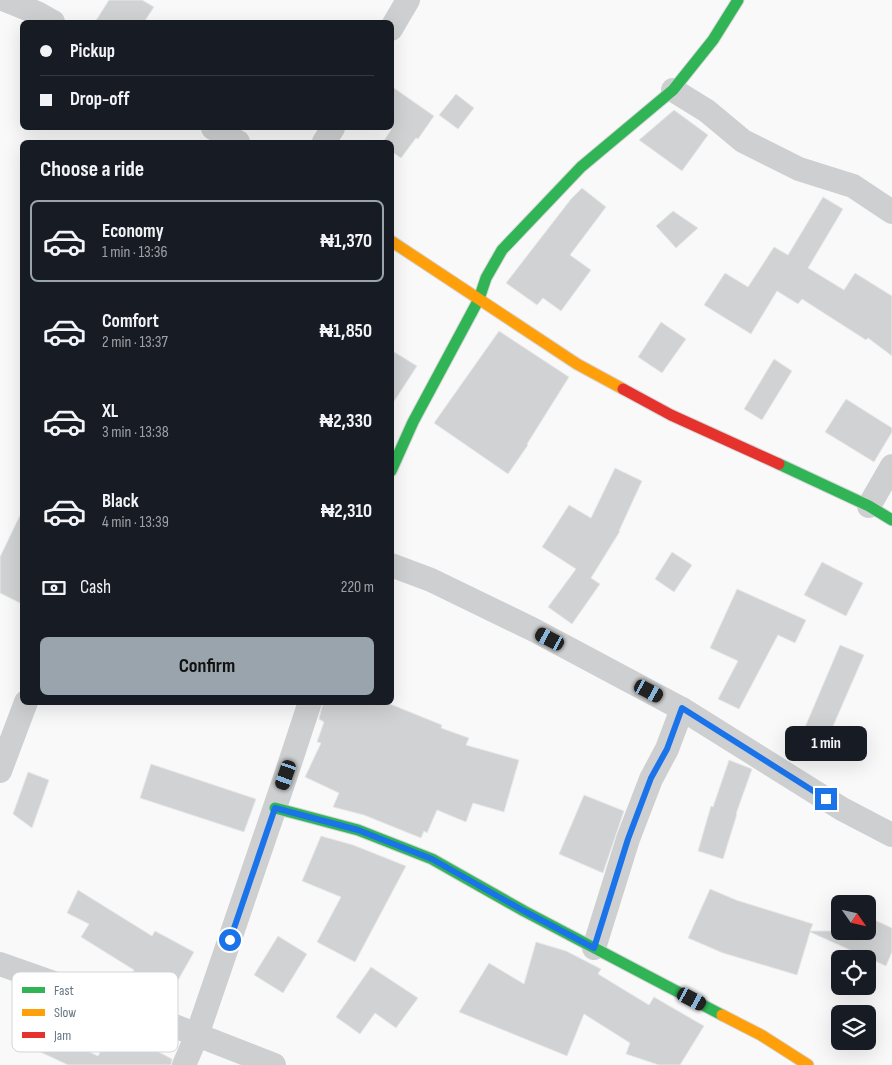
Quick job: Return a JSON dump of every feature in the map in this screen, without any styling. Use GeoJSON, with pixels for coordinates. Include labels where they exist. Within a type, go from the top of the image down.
{"type":"FeatureCollection","features":[{"type":"Feature","properties":{"kind":"street"},"geometry":{"type":"LineString","coordinates":[[5,0],[49,20]]}},
{"type":"Feature","properties":{"kind":"street"},"geometry":{"type":"LineString","coordinates":[[394,24],[408,0]]}},
{"type":"Feature","properties":{"kind":"street"},"geometry":{"type":"LineString","coordinates":[[394,464],[413,422],[480,299],[486,278],[502,250],[547,201],[582,167],[673,90],[713,40],[738,0]]}},
{"type":"Feature","properties":{"kind":"street"},"geometry":{"type":"LineString","coordinates":[[673,90],[707,111],[743,141],[799,169],[853,186],[892,212]]}},
{"type":"Feature","properties":{"kind":"street"},"geometry":{"type":"LineString","coordinates":[[217,130],[234,140]]}},
{"type":"Feature","properties":{"kind":"street"},"geometry":{"type":"LineString","coordinates":[[394,243],[577,364],[671,415],[869,506],[892,520]]}},
{"type":"Feature","properties":{"kind":"street"},"geometry":{"type":"LineString","coordinates":[[869,506],[892,466]]}},
{"type":"Feature","properties":{"kind":"street"},"geometry":{"type":"LineString","coordinates":[[394,566],[440,584],[534,630],[682,708],[842,809],[892,835]]}},
{"type":"Feature","properties":{"kind":"street"},"geometry":{"type":"LineString","coordinates":[[0,771],[25,705]]}},
{"type":"Feature","properties":{"kind":"street"},"geometry":{"type":"LineString","coordinates":[[184,1065],[197,1035],[309,705]]}},
{"type":"Feature","properties":{"kind":"street"},"geometry":{"type":"LineString","coordinates":[[594,948],[628,839],[651,778],[667,749],[682,708]]}},
{"type":"Feature","properties":{"kind":"street"},"geometry":{"type":"LineString","coordinates":[[275,808],[358,830],[432,859],[524,911],[761,1035],[808,1065]]}},
{"type":"Feature","properties":{"kind":"street"},"geometry":{"type":"LineString","coordinates":[[0,964],[22,972]]}},
{"type":"Feature","properties":{"kind":"street"},"geometry":{"type":"LineString","coordinates":[[178,1028],[274,1065]]}},
{"type":"Feature","properties":{"kind":"building"},"geometry":{"type":"Polygon","coordinates":[[[109,0],[142,0],[154,7],[145,20],[96,20],[109,0]]]}},
{"type":"Feature","properties":{"kind":"building"},"geometry":{"type":"Polygon","coordinates":[[[394,88],[434,116],[418,139],[416,138],[401,158],[394,153],[394,140],[384,140],[391,130],[394,130],[394,88]]]}},
{"type":"Feature","properties":{"kind":"building"},"geometry":{"type":"Polygon","coordinates":[[[456,94],[474,108],[458,129],[439,115],[456,94]]]}},
{"type":"Feature","properties":{"kind":"building"},"geometry":{"type":"Polygon","coordinates":[[[674,110],[708,135],[682,171],[639,140],[674,110]]]}},
{"type":"Feature","properties":{"kind":"building"},"geometry":{"type":"Polygon","coordinates":[[[582,188],[606,207],[570,255],[591,270],[561,311],[543,298],[537,305],[506,283],[571,199],[582,188]]]}},
{"type":"Feature","properties":{"kind":"building"},"geometry":{"type":"Polygon","coordinates":[[[823,197],[843,209],[808,268],[844,290],[855,273],[892,296],[892,356],[868,338],[866,340],[802,299],[798,304],[777,291],[751,334],[704,305],[725,273],[748,287],[774,247],[788,255],[823,197]]]}},
{"type":"Feature","properties":{"kind":"building"},"geometry":{"type":"Polygon","coordinates":[[[673,211],[698,228],[676,248],[656,226],[673,211]]]}},
{"type":"Feature","properties":{"kind":"building"},"geometry":{"type":"Polygon","coordinates":[[[661,322],[686,339],[662,373],[638,357],[661,322]]]}},
{"type":"Feature","properties":{"kind":"building"},"geometry":{"type":"Polygon","coordinates":[[[499,331],[569,377],[508,474],[434,423],[499,331]]]}},
{"type":"Feature","properties":{"kind":"building"},"geometry":{"type":"Polygon","coordinates":[[[394,352],[417,366],[394,401],[394,352]]]}},
{"type":"Feature","properties":{"kind":"building"},"geometry":{"type":"Polygon","coordinates":[[[774,359],[792,371],[762,420],[744,409],[774,359]]]}},
{"type":"Feature","properties":{"kind":"building"},"geometry":{"type":"Polygon","coordinates":[[[846,399],[892,428],[892,432],[874,462],[825,432],[846,399]]]}},
{"type":"Feature","properties":{"kind":"building"},"geometry":{"type":"Polygon","coordinates":[[[615,468],[642,481],[620,531],[591,578],[600,584],[572,624],[548,607],[576,569],[542,547],[569,505],[591,518],[615,468]]]}},
{"type":"Feature","properties":{"kind":"building"},"geometry":{"type":"Polygon","coordinates":[[[20,515],[20,603],[0,593],[0,557],[20,515]]]}},
{"type":"Feature","properties":{"kind":"building"},"geometry":{"type":"Polygon","coordinates":[[[672,552],[692,565],[674,592],[655,579],[672,552]]]}},
{"type":"Feature","properties":{"kind":"building"},"geometry":{"type":"Polygon","coordinates":[[[822,562],[863,583],[846,616],[804,595],[822,562]]]}},
{"type":"Feature","properties":{"kind":"building"},"geometry":{"type":"Polygon","coordinates":[[[737,589],[806,620],[795,643],[778,635],[739,709],[718,699],[738,661],[710,648],[737,589]]]}},
{"type":"Feature","properties":{"kind":"building"},"geometry":{"type":"Polygon","coordinates":[[[840,645],[864,655],[820,756],[797,746],[840,645]]]}},
{"type":"Feature","properties":{"kind":"building"},"geometry":{"type":"Polygon","coordinates":[[[322,705],[392,705],[442,725],[441,728],[469,738],[466,745],[519,760],[504,812],[473,803],[466,822],[437,810],[427,833],[424,831],[421,838],[364,815],[333,807],[339,793],[305,777],[321,743],[317,742],[324,722],[319,719],[322,705]]]}},
{"type":"Feature","properties":{"kind":"building"},"geometry":{"type":"Polygon","coordinates":[[[729,760],[752,769],[723,859],[698,851],[711,806],[713,807],[729,760]]]}},
{"type":"Feature","properties":{"kind":"building"},"geometry":{"type":"Polygon","coordinates":[[[151,764],[256,799],[244,832],[140,798],[151,764]]]}},
{"type":"Feature","properties":{"kind":"building"},"geometry":{"type":"Polygon","coordinates":[[[28,772],[49,780],[32,828],[13,814],[28,772]]]}},
{"type":"Feature","properties":{"kind":"building"},"geometry":{"type":"Polygon","coordinates":[[[584,795],[624,811],[603,873],[559,854],[584,795]]]}},
{"type":"Feature","properties":{"kind":"building"},"geometry":{"type":"Polygon","coordinates":[[[321,836],[353,845],[406,866],[355,962],[317,942],[341,897],[302,881],[321,836]]]}},
{"type":"Feature","properties":{"kind":"building"},"geometry":{"type":"Polygon","coordinates":[[[710,889],[736,900],[813,924],[810,931],[831,931],[831,940],[876,940],[876,921],[892,928],[892,952],[886,966],[876,962],[876,950],[850,950],[810,932],[797,975],[723,953],[688,938],[710,889]]]}},
{"type":"Feature","properties":{"kind":"building"},"geometry":{"type":"Polygon","coordinates":[[[78,890],[152,936],[155,931],[194,952],[178,980],[178,972],[133,972],[134,970],[81,937],[89,924],[67,913],[78,890]]]}},
{"type":"Feature","properties":{"kind":"building"},"geometry":{"type":"Polygon","coordinates":[[[278,936],[307,954],[283,993],[254,975],[278,936]]]}},
{"type":"Feature","properties":{"kind":"building"},"geometry":{"type":"Polygon","coordinates":[[[536,942],[566,951],[601,969],[598,974],[649,1005],[654,997],[704,1026],[680,1065],[659,1065],[626,1054],[630,1043],[584,1014],[567,1056],[459,1012],[489,963],[524,984],[536,942]]]}},
{"type":"Feature","properties":{"kind":"building"},"geometry":{"type":"Polygon","coordinates":[[[371,967],[418,998],[396,1028],[375,1013],[360,1034],[336,1017],[371,967]]]}},
{"type":"Feature","properties":{"kind":"building"},"geometry":{"type":"Polygon","coordinates":[[[40,1052],[90,1052],[98,1056],[100,1052],[159,1052],[172,1059],[171,1065],[68,1065],[40,1052]]]}},
{"type":"Feature","properties":{"kind":"traffic: fast"},"geometry":{"type":"LineString","coordinates":[[394,464],[413,422],[479,299],[486,278],[502,250],[581,167],[673,90],[713,40],[738,0]]}},
{"type":"Feature","properties":{"kind":"traffic: fast"},"geometry":{"type":"LineString","coordinates":[[779,464],[869,506],[892,520]]}},
{"type":"Feature","properties":{"kind":"traffic: fast"},"geometry":{"type":"LineString","coordinates":[[275,808],[358,830],[432,859],[524,911],[722,1015]]}},
{"type":"Feature","properties":{"kind":"traffic: slow"},"geometry":{"type":"LineString","coordinates":[[394,243],[577,364],[623,389]]}},
{"type":"Feature","properties":{"kind":"traffic: slow"},"geometry":{"type":"LineString","coordinates":[[722,1015],[761,1035],[808,1065]]}},
{"type":"Feature","properties":{"kind":"traffic: jam"},"geometry":{"type":"LineString","coordinates":[[623,389],[671,415],[779,464]]}},
{"type":"Feature","properties":{"kind":"route"},"geometry":{"type":"LineString","coordinates":[[230,940],[275,808],[358,830],[432,859],[594,948],[628,839],[651,778],[667,749],[682,708],[826,799]]}}]}
